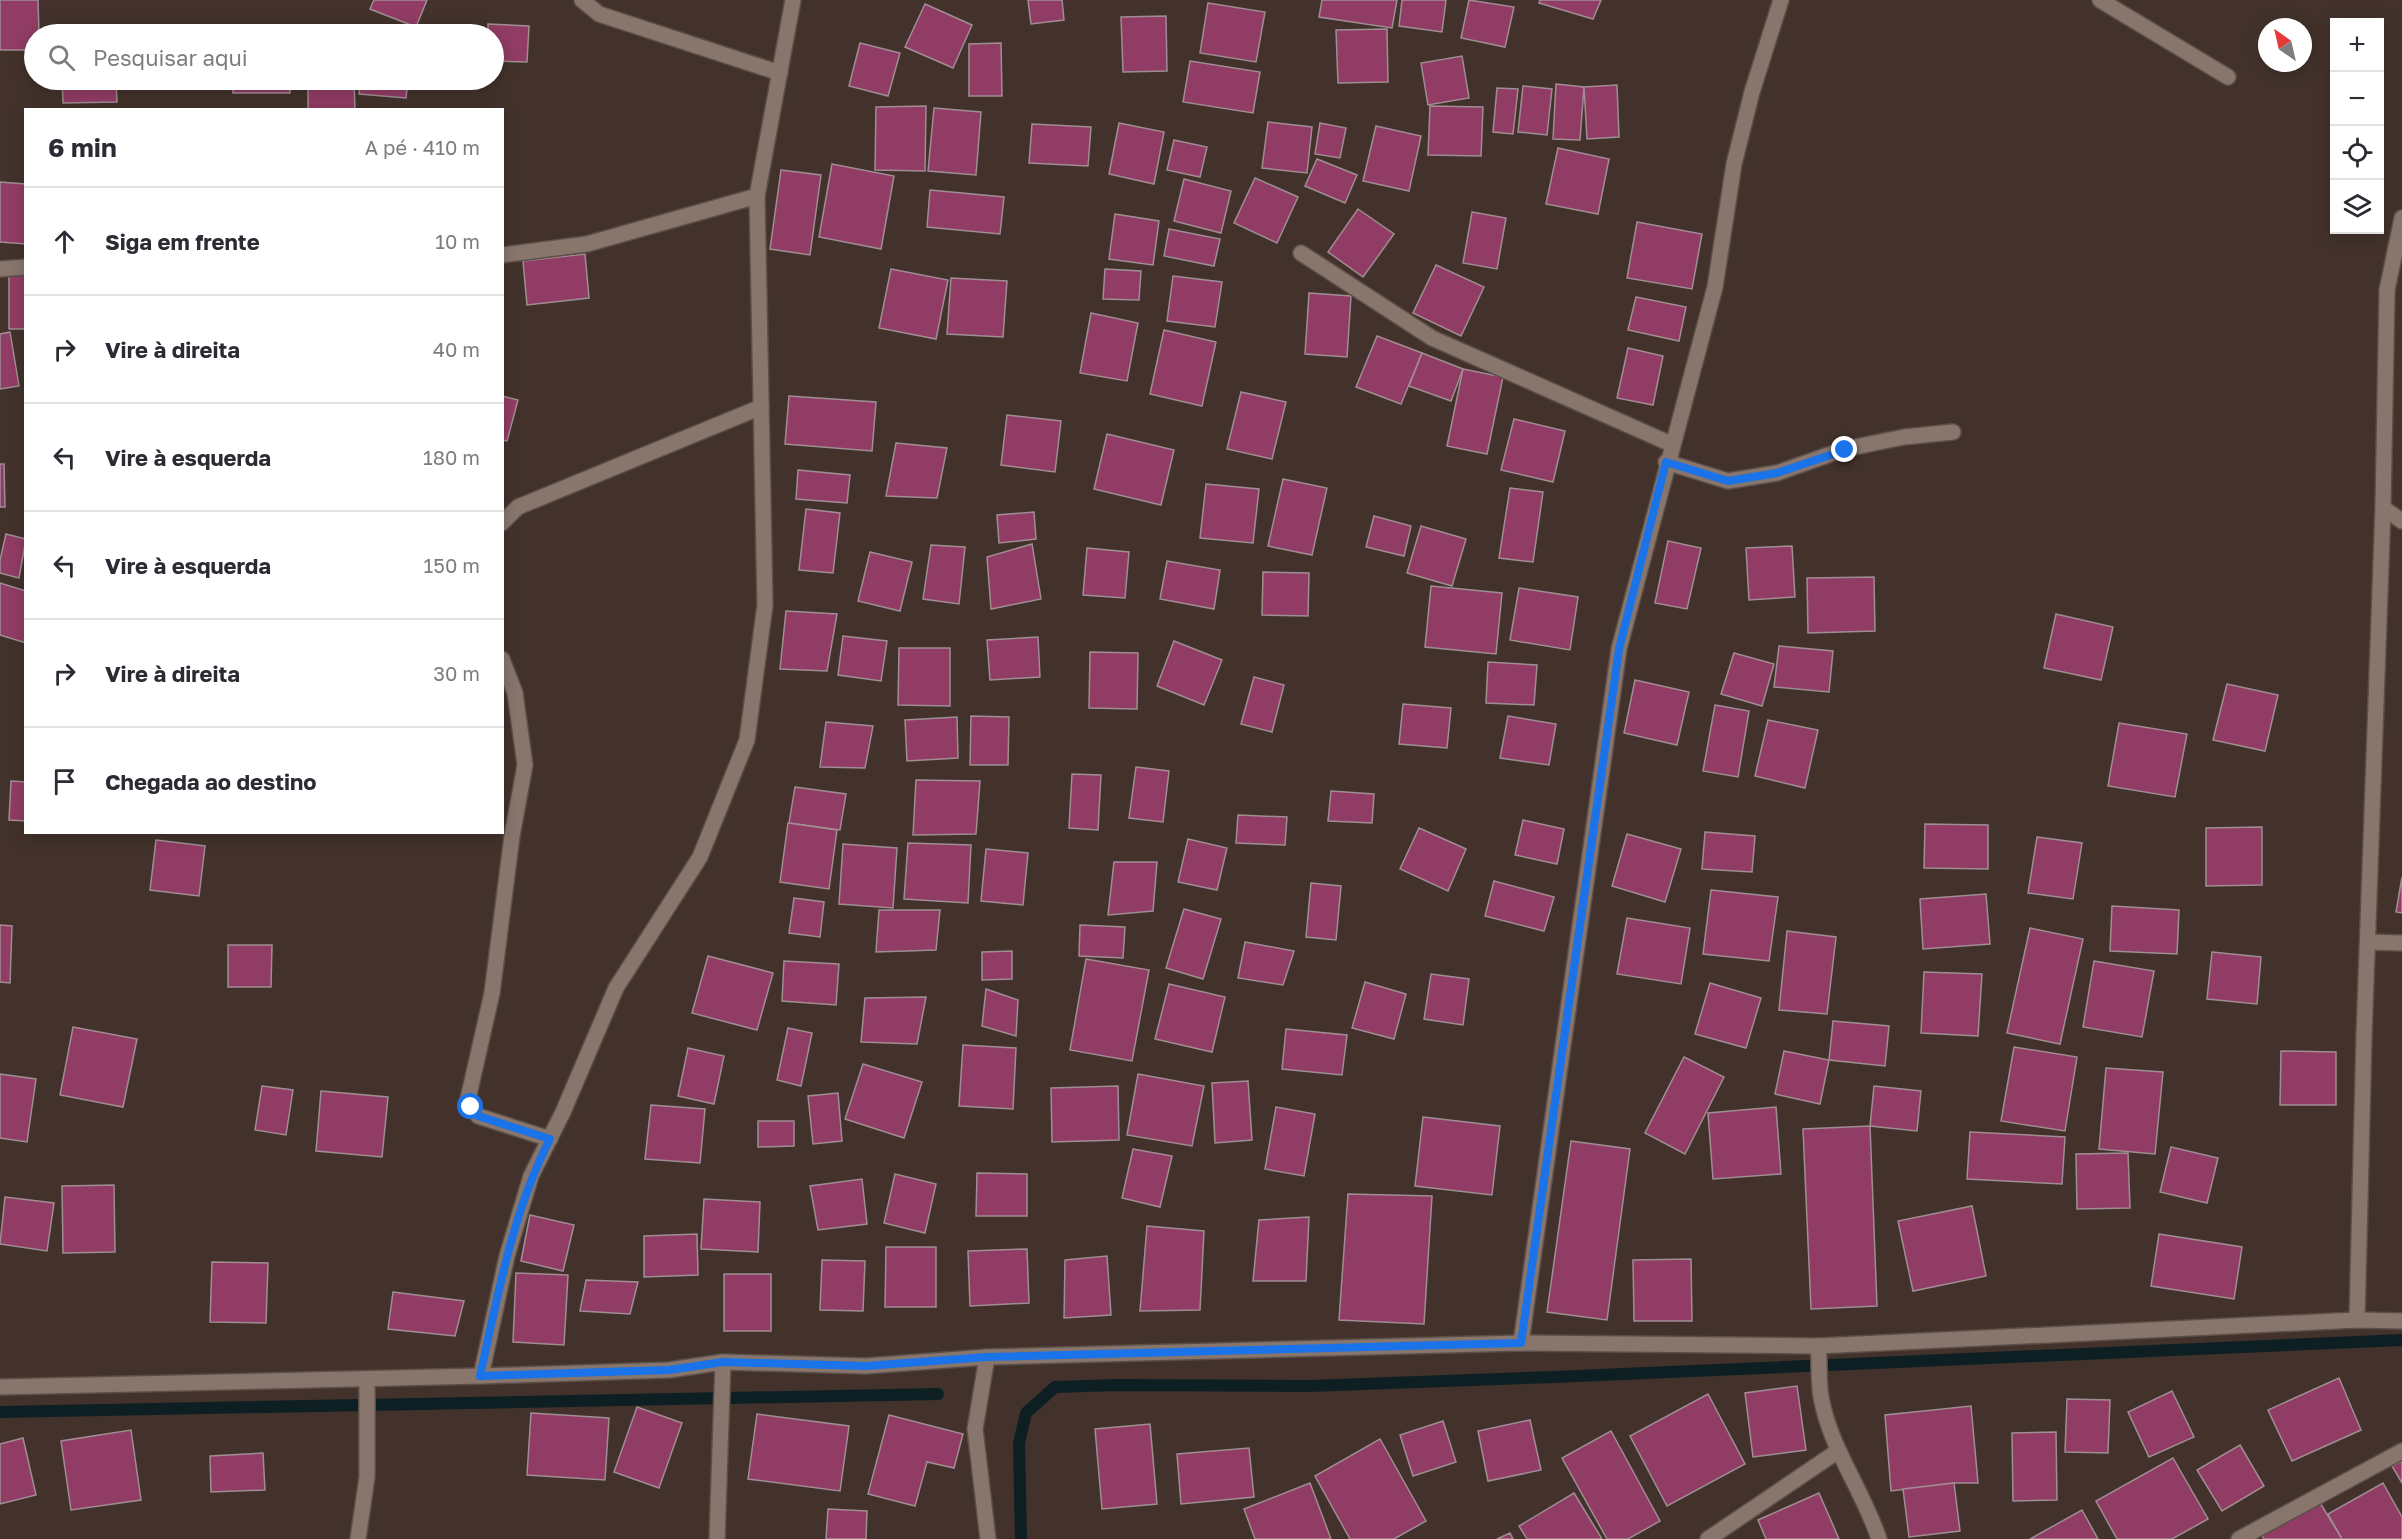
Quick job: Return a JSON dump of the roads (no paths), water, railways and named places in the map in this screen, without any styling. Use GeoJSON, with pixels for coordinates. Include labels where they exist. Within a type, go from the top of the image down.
{"type":"FeatureCollection","features":[{"type":"Feature","properties":{"kind":"street"},"geometry":{"type":"LineString","coordinates":[[582,0],[599,14],[780,73]]}},
{"type":"Feature","properties":{"kind":"street"},"geometry":{"type":"LineString","coordinates":[[480,1376],[507,1257],[531,1176],[550,1139],[616,988],[700,857],[747,740],[765,605],[757,196],[793,0]]}},
{"type":"Feature","properties":{"kind":"street"},"geometry":{"type":"LineString","coordinates":[[1521,1343],[1619,649],[1666,462],[1715,287],[1737,154],[1781,0]]}},
{"type":"Feature","properties":{"kind":"street"},"geometry":{"type":"LineString","coordinates":[[2100,0],[2228,77]]}},
{"type":"Feature","properties":{"kind":"street"},"geometry":{"type":"LineString","coordinates":[[504,255],[587,244],[757,196]]}},
{"type":"Feature","properties":{"kind":"street"},"geometry":{"type":"LineString","coordinates":[[2357,1320],[2384,508],[2387,290],[2402,218]]}},
{"type":"Feature","properties":{"kind":"street"},"geometry":{"type":"LineString","coordinates":[[1301,253],[1432,338],[1671,444]]}},
{"type":"Feature","properties":{"kind":"street"},"geometry":{"type":"LineString","coordinates":[[0,268],[24,267]]}},
{"type":"Feature","properties":{"kind":"street"},"geometry":{"type":"LineString","coordinates":[[504,521],[518,507],[761,407]]}},
{"type":"Feature","properties":{"kind":"street"},"geometry":{"type":"LineString","coordinates":[[1666,462],[1728,481],[1777,473],[1855,447],[1905,437],[1953,432]]}},
{"type":"Feature","properties":{"kind":"street"},"geometry":{"type":"LineString","coordinates":[[2384,508],[2402,521]]}},
{"type":"Feature","properties":{"kind":"street"},"geometry":{"type":"LineString","coordinates":[[504,664],[515,693],[525,765],[512,836],[492,993],[468,1099],[478,1116],[550,1139]]}},
{"type":"Feature","properties":{"kind":"street"},"geometry":{"type":"LineString","coordinates":[[2369,942],[2402,943]]}},
{"type":"Feature","properties":{"kind":"street"},"geometry":{"type":"LineString","coordinates":[[0,1387],[669,1370],[723,1362],[866,1366],[987,1357],[1521,1343],[1818,1346],[2357,1320],[2402,1321]]}},
{"type":"Feature","properties":{"kind":"street"},"geometry":{"type":"LineString","coordinates":[[1818,1346],[1821,1365],[1821,1396],[1838,1451],[1871,1514],[1879,1539]]}},
{"type":"Feature","properties":{"kind":"street"},"geometry":{"type":"LineString","coordinates":[[987,1357],[975,1430],[988,1539]]}},
{"type":"Feature","properties":{"kind":"street"},"geometry":{"type":"LineString","coordinates":[[717,1539],[723,1362]]}},
{"type":"Feature","properties":{"kind":"street"},"geometry":{"type":"LineString","coordinates":[[358,1539],[367,1477],[367,1379]]}},
{"type":"Feature","properties":{"kind":"street"},"geometry":{"type":"LineString","coordinates":[[1708,1539],[1838,1451]]}},
{"type":"Feature","properties":{"kind":"street"},"geometry":{"type":"LineString","coordinates":[[2239,1539],[2402,1451]]}},
{"type":"Feature","properties":{"kind":"waterway"},"geometry":{"type":"LineString","coordinates":[[1021,1539],[1019,1443],[1026,1413],[1055,1387],[1309,1386],[2402,1340]]}},
{"type":"Feature","properties":{"kind":"waterway"},"geometry":{"type":"LineString","coordinates":[[0,1412],[938,1394]]}}]}
